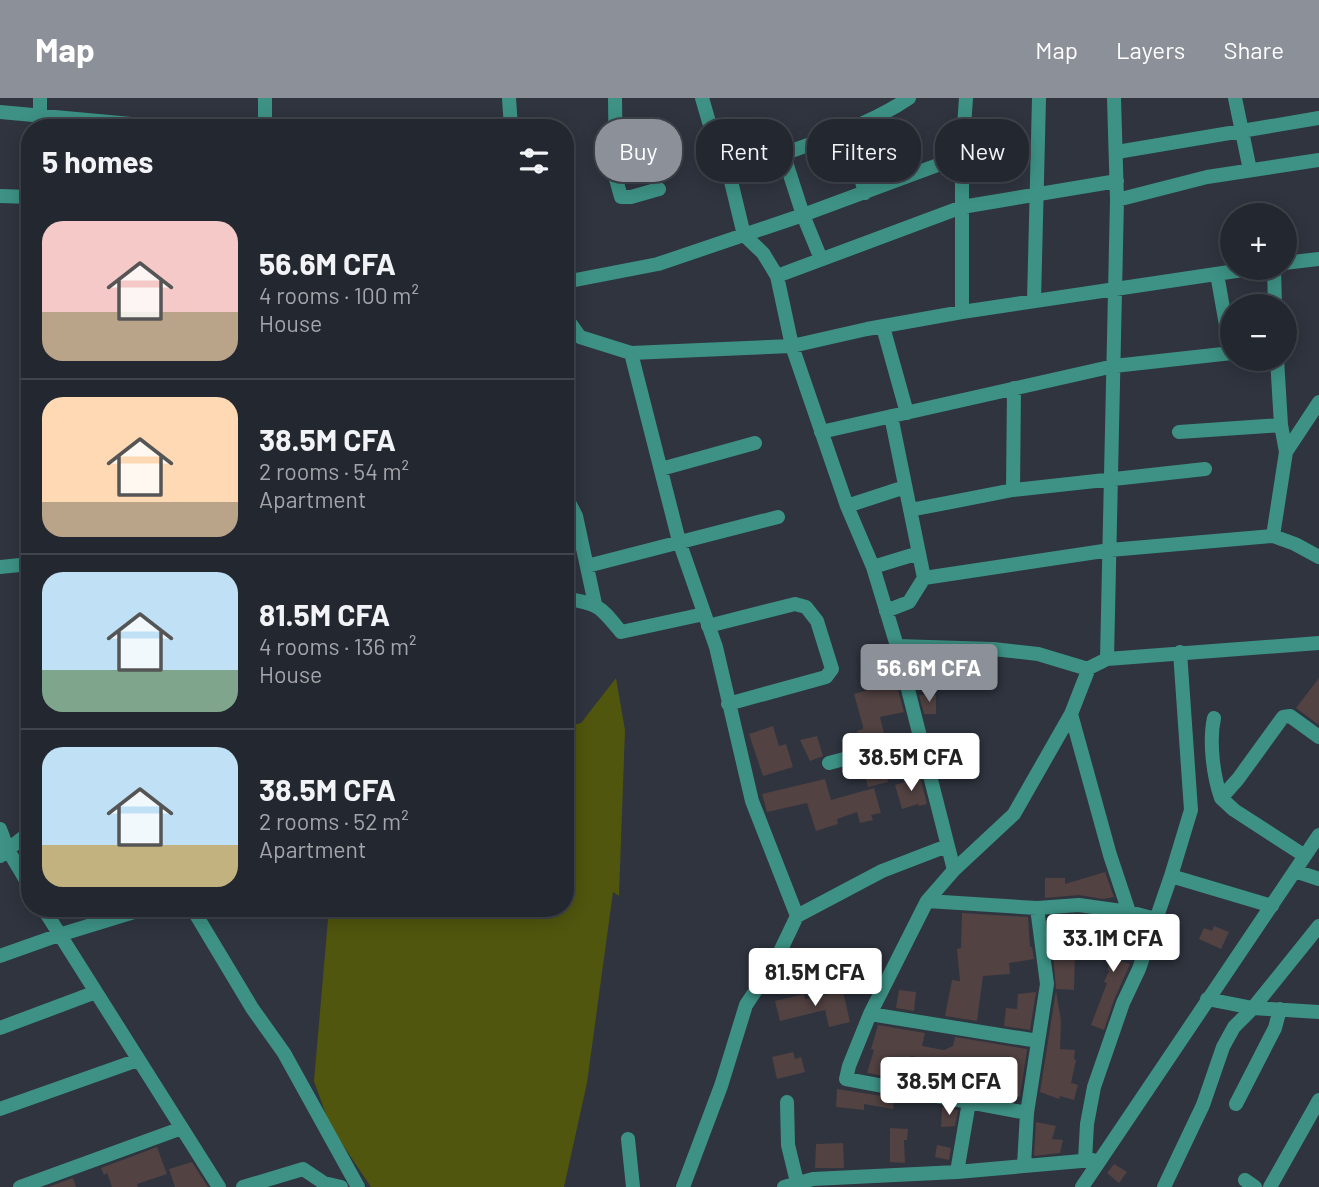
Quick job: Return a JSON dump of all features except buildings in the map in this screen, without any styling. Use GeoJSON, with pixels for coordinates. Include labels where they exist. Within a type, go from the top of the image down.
{"type":"FeatureCollection","features":[{"type":"Feature","properties":{"kind":"street"},"geometry":{"type":"LineString","coordinates":[[40,98],[40,119]]}},
{"type":"Feature","properties":{"kind":"street"},"geometry":{"type":"LineString","coordinates":[[265,98],[265,119]]}},
{"type":"Feature","properties":{"kind":"street"},"geometry":{"type":"LineString","coordinates":[[509,98],[510,119]]}},
{"type":"Feature","properties":{"kind":"street"},"geometry":{"type":"LineString","coordinates":[[615,98],[616,179],[621,197],[659,189]]}},
{"type":"Feature","properties":{"kind":"street"},"geometry":{"type":"LineString","coordinates":[[702,98],[708,119]]}},
{"type":"Feature","properties":{"kind":"street"},"geometry":{"type":"LineString","coordinates":[[870,119],[892,110],[909,98]]}},
{"type":"Feature","properties":{"kind":"street"},"geometry":{"type":"LineString","coordinates":[[965,119],[966,98]]}},
{"type":"Feature","properties":{"kind":"street"},"geometry":{"type":"LineString","coordinates":[[1034,302],[1039,98]]}},
{"type":"Feature","properties":{"kind":"street"},"geometry":{"type":"LineString","coordinates":[[1107,659],[1116,290],[1117,152],[1114,98]]}},
{"type":"Feature","properties":{"kind":"street"},"geometry":{"type":"LineString","coordinates":[[1236,98],[1250,170]]}},
{"type":"Feature","properties":{"kind":"street"},"geometry":{"type":"LineString","coordinates":[[0,112],[28,119]]}},
{"type":"Feature","properties":{"kind":"street"},"geometry":{"type":"LineString","coordinates":[[1117,152],[1319,118]]}},
{"type":"Feature","properties":{"kind":"street"},"geometry":{"type":"LineString","coordinates":[[1117,200],[1207,177],[1319,160]]}},
{"type":"Feature","properties":{"kind":"street"},"geometry":{"type":"LineString","coordinates":[[574,280],[658,264],[935,166]]}},
{"type":"Feature","properties":{"kind":"street"},"geometry":{"type":"LineString","coordinates":[[777,276],[962,206],[1117,181]]}},
{"type":"Feature","properties":{"kind":"street"},"geometry":{"type":"LineString","coordinates":[[731,182],[744,235],[763,253],[777,276],[792,346],[847,506],[873,567],[897,646],[954,870]]}},
{"type":"Feature","properties":{"kind":"street"},"geometry":{"type":"LineString","coordinates":[[792,182],[821,259]]}},
{"type":"Feature","properties":{"kind":"street"},"geometry":{"type":"LineString","coordinates":[[862,182],[865,193]]}},
{"type":"Feature","properties":{"kind":"street"},"geometry":{"type":"LineString","coordinates":[[962,182],[962,312]]}},
{"type":"Feature","properties":{"kind":"street"},"geometry":{"type":"LineString","coordinates":[[0,196],[21,197]]}},
{"type":"Feature","properties":{"kind":"street"},"geometry":{"type":"LineString","coordinates":[[1297,262],[1319,259]]}},
{"type":"Feature","properties":{"kind":"street"},"geometry":{"type":"LineString","coordinates":[[1217,274],[1221,294]]}},
{"type":"Feature","properties":{"kind":"street"},"geometry":{"type":"LineString","coordinates":[[574,329],[580,337],[631,354],[792,346],[962,312],[1220,274]]}},
{"type":"Feature","properties":{"kind":"street"},"geometry":{"type":"LineString","coordinates":[[883,327],[907,413]]}},
{"type":"Feature","properties":{"kind":"street"},"geometry":{"type":"LineString","coordinates":[[631,354],[679,541],[716,647],[752,801],[797,916]]}},
{"type":"Feature","properties":{"kind":"street"},"geometry":{"type":"LineString","coordinates":[[821,432],[1114,366],[1220,354]]}},
{"type":"Feature","properties":{"kind":"street"},"geometry":{"type":"LineString","coordinates":[[1273,536],[1286,452],[1281,425],[1278,371]]}},
{"type":"Feature","properties":{"kind":"street"},"geometry":{"type":"LineString","coordinates":[[1013,490],[1014,388]]}},
{"type":"Feature","properties":{"kind":"street"},"geometry":{"type":"LineString","coordinates":[[1286,452],[1319,402]]}},
{"type":"Feature","properties":{"kind":"street"},"geometry":{"type":"LineString","coordinates":[[886,611],[909,602],[924,578],[891,416]]}},
{"type":"Feature","properties":{"kind":"street"},"geometry":{"type":"LineString","coordinates":[[1179,432],[1281,425]]}},
{"type":"Feature","properties":{"kind":"street"},"geometry":{"type":"LineString","coordinates":[[662,469],[755,443]]}},
{"type":"Feature","properties":{"kind":"street"},"geometry":{"type":"LineString","coordinates":[[910,510],[1013,490],[1205,469]]}},
{"type":"Feature","properties":{"kind":"street"},"geometry":{"type":"LineString","coordinates":[[847,506],[905,487]]}},
{"type":"Feature","properties":{"kind":"street"},"geometry":{"type":"LineString","coordinates":[[574,512],[595,604]]}},
{"type":"Feature","properties":{"kind":"street"},"geometry":{"type":"LineString","coordinates":[[587,566],[778,517]]}},
{"type":"Feature","properties":{"kind":"street"},"geometry":{"type":"LineString","coordinates":[[924,578],[1110,550],[1273,536],[1319,557]]}},
{"type":"Feature","properties":{"kind":"street"},"geometry":{"type":"LineString","coordinates":[[873,567],[919,553]]}},
{"type":"Feature","properties":{"kind":"street"},"geometry":{"type":"LineString","coordinates":[[0,567],[21,565]]}},
{"type":"Feature","properties":{"kind":"street"},"geometry":{"type":"LineString","coordinates":[[574,600],[595,604],[621,632],[795,604],[806,607],[817,621],[832,669],[826,677],[728,704]]}},
{"type":"Feature","properties":{"kind":"street"},"geometry":{"type":"LineString","coordinates":[[1027,1113],[846,1080],[870,1013],[927,901],[954,870],[1014,814],[1071,715],[1088,669],[1107,659],[1319,643]]}},
{"type":"Feature","properties":{"kind":"street"},"geometry":{"type":"LineString","coordinates":[[897,646],[993,649],[1038,654],[1088,669]]}},
{"type":"Feature","properties":{"kind":"street"},"geometry":{"type":"LineString","coordinates":[[1092,1160],[1087,1124],[1094,1087],[1123,1003],[1139,969],[1191,810],[1180,652]]}},
{"type":"Feature","properties":{"kind":"street"},"geometry":{"type":"LineString","coordinates":[[1071,715],[1110,855],[1129,912]]}},
{"type":"Feature","properties":{"kind":"street"},"geometry":{"type":"LineString","coordinates":[[1221,798],[1283,717],[1290,716],[1319,737]]}},
{"type":"Feature","properties":{"kind":"street"},"geometry":{"type":"LineString","coordinates":[[1214,718],[1217,785],[1221,798],[1234,810],[1312,851]]}},
{"type":"Feature","properties":{"kind":"street"},"geometry":{"type":"LineString","coordinates":[[829,763],[920,739]]}},
{"type":"Feature","properties":{"kind":"street"},"geometry":{"type":"LineString","coordinates":[[0,829],[4,853],[21,875]]}},
{"type":"Feature","properties":{"kind":"street"},"geometry":{"type":"LineString","coordinates":[[1082,1187],[1092,1160],[1295,871],[1312,851],[1319,835]]}},
{"type":"Feature","properties":{"kind":"street"},"geometry":{"type":"LineString","coordinates":[[4,853],[21,839]]}},
{"type":"Feature","properties":{"kind":"street"},"geometry":{"type":"LineString","coordinates":[[683,1187],[721,1086],[746,1005],[776,960],[797,916],[882,871],[947,846]]}},
{"type":"Feature","properties":{"kind":"street"},"geometry":{"type":"LineString","coordinates":[[1295,871],[1319,879]]}},
{"type":"Feature","properties":{"kind":"street"},"geometry":{"type":"LineString","coordinates":[[1171,876],[1272,906]]}},
{"type":"Feature","properties":{"kind":"street"},"geometry":{"type":"LineString","coordinates":[[927,901],[1037,908],[1079,905],[1156,919]]}},
{"type":"Feature","properties":{"kind":"street"},"geometry":{"type":"LineString","coordinates":[[1024,1165],[1027,1113],[1047,984],[1037,908]]}},
{"type":"Feature","properties":{"kind":"street"},"geometry":{"type":"LineString","coordinates":[[48,917],[219,1187]]}},
{"type":"Feature","properties":{"kind":"street"},"geometry":{"type":"LineString","coordinates":[[0,956],[108,917]]}},
{"type":"Feature","properties":{"kind":"street"},"geometry":{"type":"LineString","coordinates":[[197,917],[252,1008],[284,1053],[358,1187]]}},
{"type":"Feature","properties":{"kind":"street"},"geometry":{"type":"LineString","coordinates":[[1164,1187],[1203,1105],[1223,1047],[1234,1027],[1253,1008],[1319,926]]}},
{"type":"Feature","properties":{"kind":"street"},"geometry":{"type":"LineString","coordinates":[[0,1028],[96,992]]}},
{"type":"Feature","properties":{"kind":"street"},"geometry":{"type":"LineString","coordinates":[[1207,999],[1253,1008],[1319,1012]]}},
{"type":"Feature","properties":{"kind":"street"},"geometry":{"type":"LineString","coordinates":[[1236,1104],[1275,1028],[1280,1009]]}},
{"type":"Feature","properties":{"kind":"street"},"geometry":{"type":"LineString","coordinates":[[870,1013],[1038,1041]]}},
{"type":"Feature","properties":{"kind":"street"},"geometry":{"type":"LineString","coordinates":[[0,1109],[138,1060]]}},
{"type":"Feature","properties":{"kind":"street"},"geometry":{"type":"LineString","coordinates":[[1270,1187],[1319,1100]]}},
{"type":"Feature","properties":{"kind":"street"},"geometry":{"type":"LineString","coordinates":[[787,1102],[791,1185],[829,1178],[957,1172],[1092,1160]]}},
{"type":"Feature","properties":{"kind":"street"},"geometry":{"type":"LineString","coordinates":[[957,1172],[969,1102]]}},
{"type":"Feature","properties":{"kind":"street"},"geometry":{"type":"LineString","coordinates":[[20,1187],[182,1128]]}},
{"type":"Feature","properties":{"kind":"street"},"geometry":{"type":"LineString","coordinates":[[628,1139],[633,1187]]}},
{"type":"Feature","properties":{"kind":"street"},"geometry":{"type":"LineString","coordinates":[[243,1187],[303,1169],[324,1183],[341,1187]]}},
{"type":"Feature","properties":{"kind":"green space"},"geometry":{"type":"Polygon","coordinates":[[[616,678],[625,730],[619,896],[613,892],[587,1083],[564,1187],[371,1187],[330,1126],[314,1081],[328,917],[574,917],[574,725],[581,723],[616,678]]]}}]}
